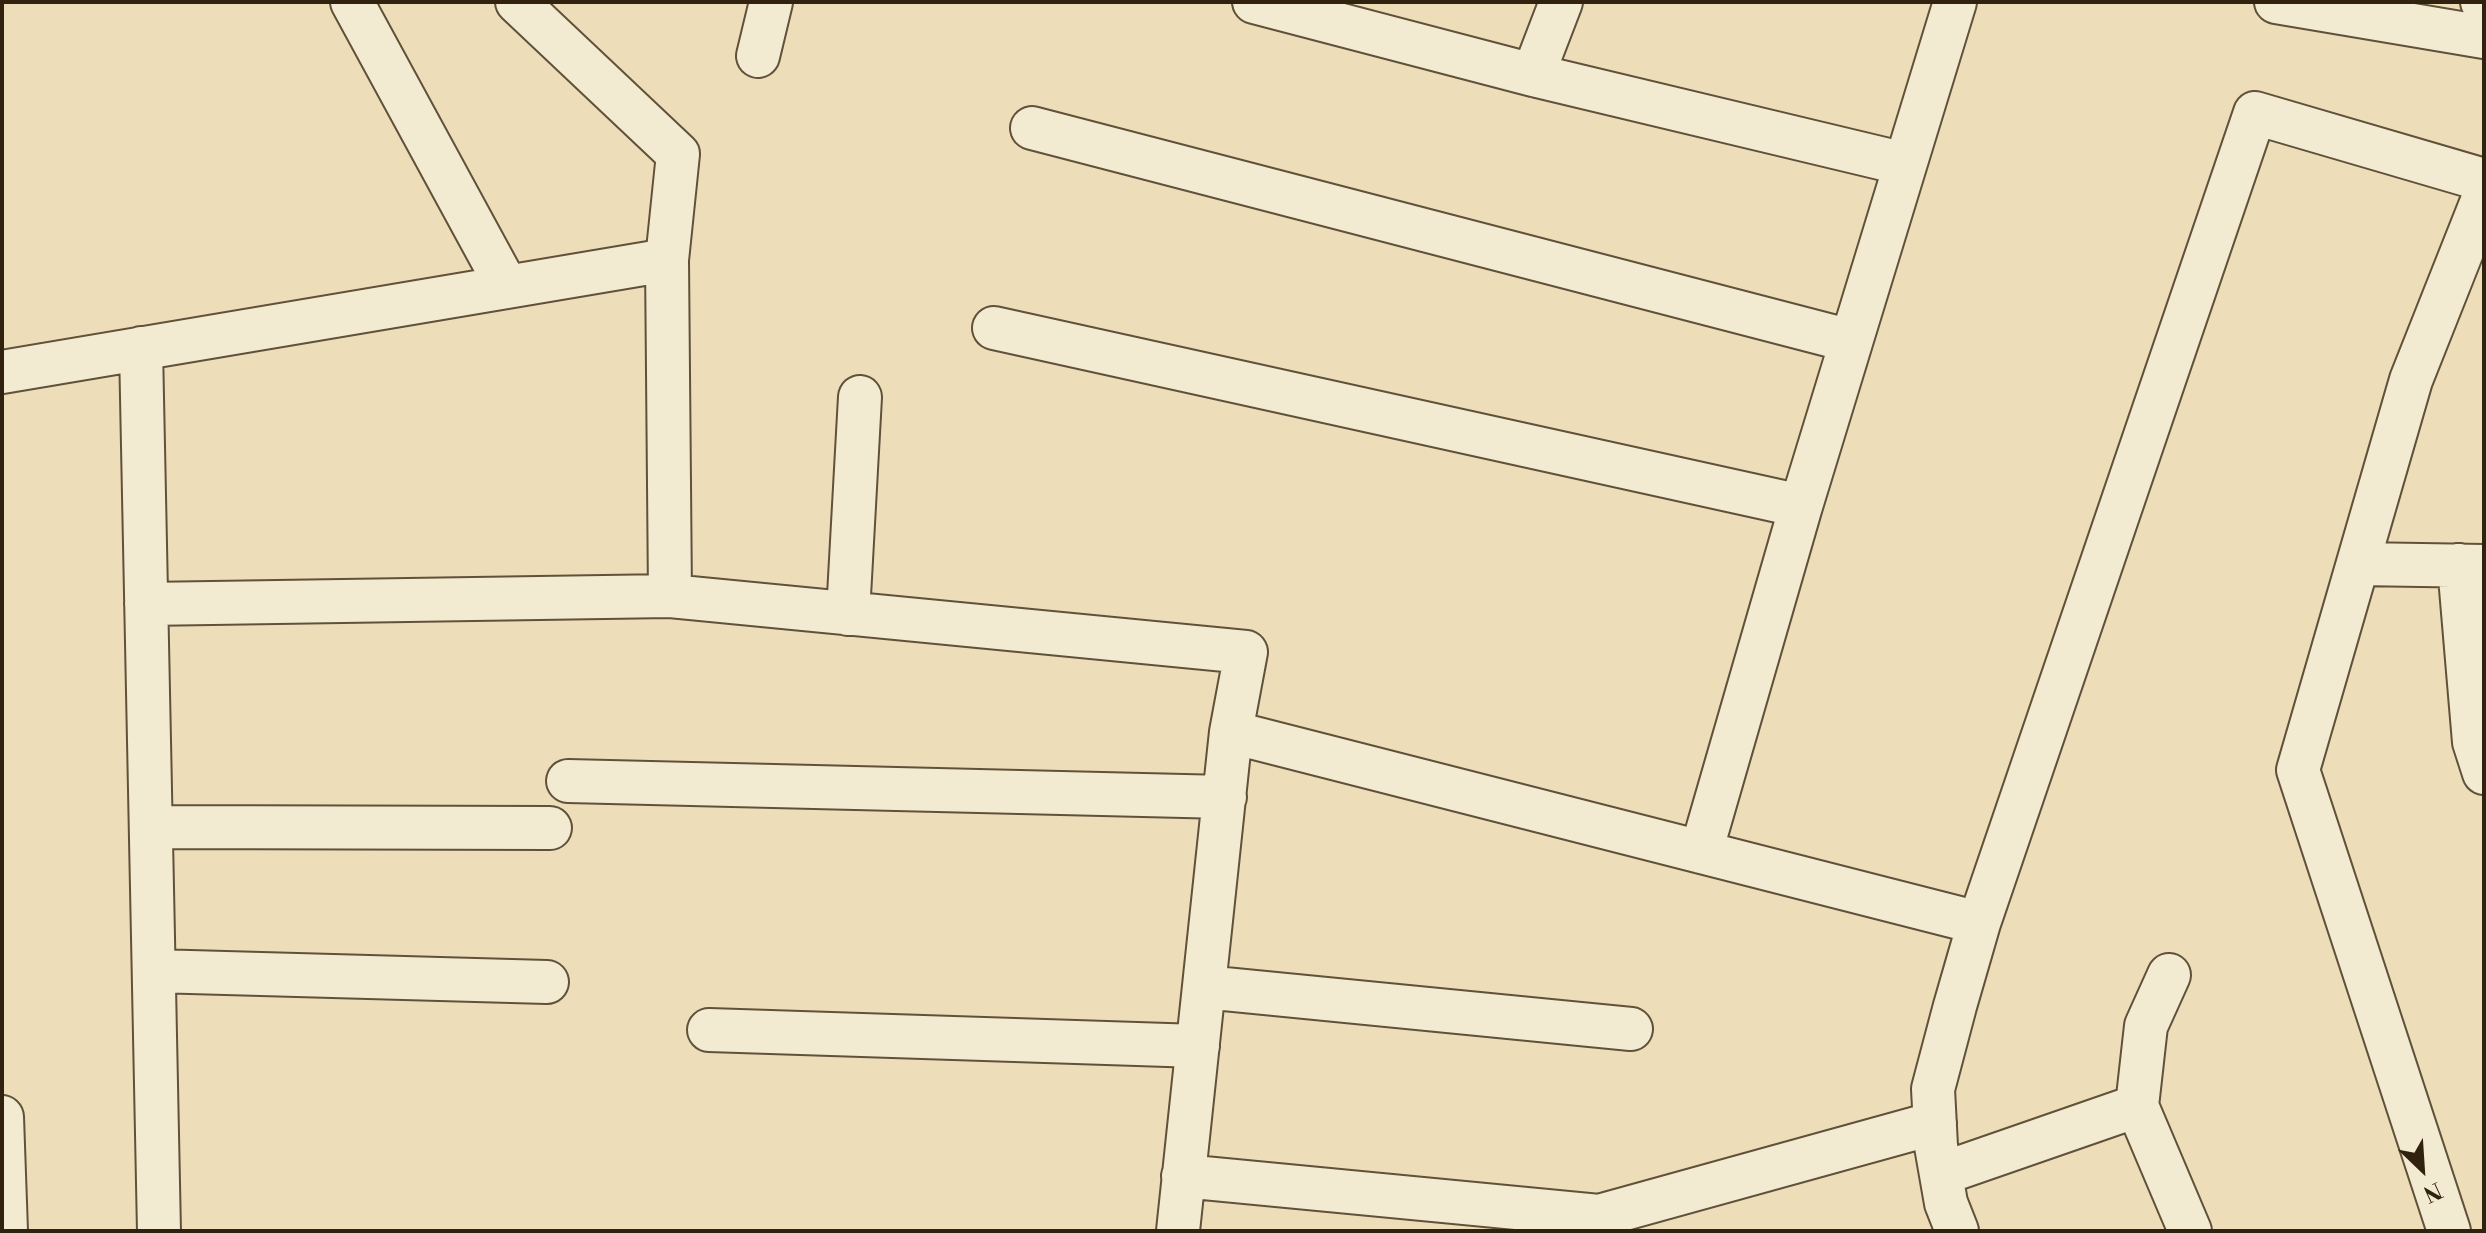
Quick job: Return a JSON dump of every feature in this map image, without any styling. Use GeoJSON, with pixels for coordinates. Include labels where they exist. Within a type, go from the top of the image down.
{"type":"FeatureCollection","features":[{"type":"Feature","properties":{"kind":"street"},"geometry":{"type":"LineString","coordinates":[[352,2],[507,287]]}},
{"type":"Feature","properties":{"kind":"street"},"geometry":{"type":"LineString","coordinates":[[517,2],[678,154],[667,260],[670,596]]}},
{"type":"Feature","properties":{"kind":"street"},"geometry":{"type":"LineString","coordinates":[[758,56],[771,2]]}},
{"type":"Feature","properties":{"kind":"street"},"geometry":{"type":"LineString","coordinates":[[1254,2],[1533,75],[1905,164]]}},
{"type":"Feature","properties":{"kind":"street"},"geometry":{"type":"LineString","coordinates":[[1533,75],[1561,2]]}},
{"type":"Feature","properties":{"kind":"street"},"geometry":{"type":"LineString","coordinates":[[1701,852],[1801,506],[1955,2]]}},
{"type":"Feature","properties":{"kind":"street"},"geometry":{"type":"LineString","coordinates":[[2276,2],[2484,37]]}},
{"type":"Feature","properties":{"kind":"street"},"geometry":{"type":"LineString","coordinates":[[1957,1231],[1946,1203],[1941,1174],[1933,1089],[1979,923],[2255,113],[2484,180]]}},
{"type":"Feature","properties":{"kind":"street"},"geometry":{"type":"LineString","coordinates":[[1032,128],[1851,341]]}},
{"type":"Feature","properties":{"kind":"street"},"geometry":{"type":"LineString","coordinates":[[2449,1231],[2298,770],[2411,380],[2484,196]]}},
{"type":"Feature","properties":{"kind":"street"},"geometry":{"type":"LineString","coordinates":[[2,372],[667,260]]}},
{"type":"Feature","properties":{"kind":"street"},"geometry":{"type":"LineString","coordinates":[[994,328],[1801,506]]}},
{"type":"Feature","properties":{"kind":"street"},"geometry":{"type":"LineString","coordinates":[[141,348],[159,1231]]}},
{"type":"Feature","properties":{"kind":"street"},"geometry":{"type":"LineString","coordinates":[[848,614],[860,397]]}},
{"type":"Feature","properties":{"kind":"street"},"geometry":{"type":"LineString","coordinates":[[2358,564],[2472,566],[2474,742],[2484,773]]}},
{"type":"Feature","properties":{"kind":"street"},"geometry":{"type":"LineString","coordinates":[[146,604],[670,596],[1246,652],[1231,732],[1178,1231]]}},
{"type":"Feature","properties":{"kind":"street"},"geometry":{"type":"LineString","coordinates":[[1231,732],[1979,923]]}},
{"type":"Feature","properties":{"kind":"street"},"geometry":{"type":"LineString","coordinates":[[568,781],[1225,797]]}},
{"type":"Feature","properties":{"kind":"street"},"geometry":{"type":"LineString","coordinates":[[151,827],[550,828]]}},
{"type":"Feature","properties":{"kind":"street"},"geometry":{"type":"LineString","coordinates":[[154,971],[547,982]]}},
{"type":"Feature","properties":{"kind":"street"},"geometry":{"type":"LineString","coordinates":[[2169,975],[2146,1026],[2137,1106],[2190,1231]]}},
{"type":"Feature","properties":{"kind":"street"},"geometry":{"type":"LineString","coordinates":[[1204,987],[1631,1029]]}},
{"type":"Feature","properties":{"kind":"street"},"geometry":{"type":"LineString","coordinates":[[709,1030],[1198,1046]]}},
{"type":"Feature","properties":{"kind":"street"},"geometry":{"type":"LineString","coordinates":[[1941,1174],[2137,1106]]}},
{"type":"Feature","properties":{"kind":"street"},"geometry":{"type":"LineString","coordinates":[[2,1117],[6,1231]]}},
{"type":"Feature","properties":{"kind":"street"},"geometry":{"type":"LineString","coordinates":[[1183,1176],[1599,1216],[1935,1123]]}}]}
